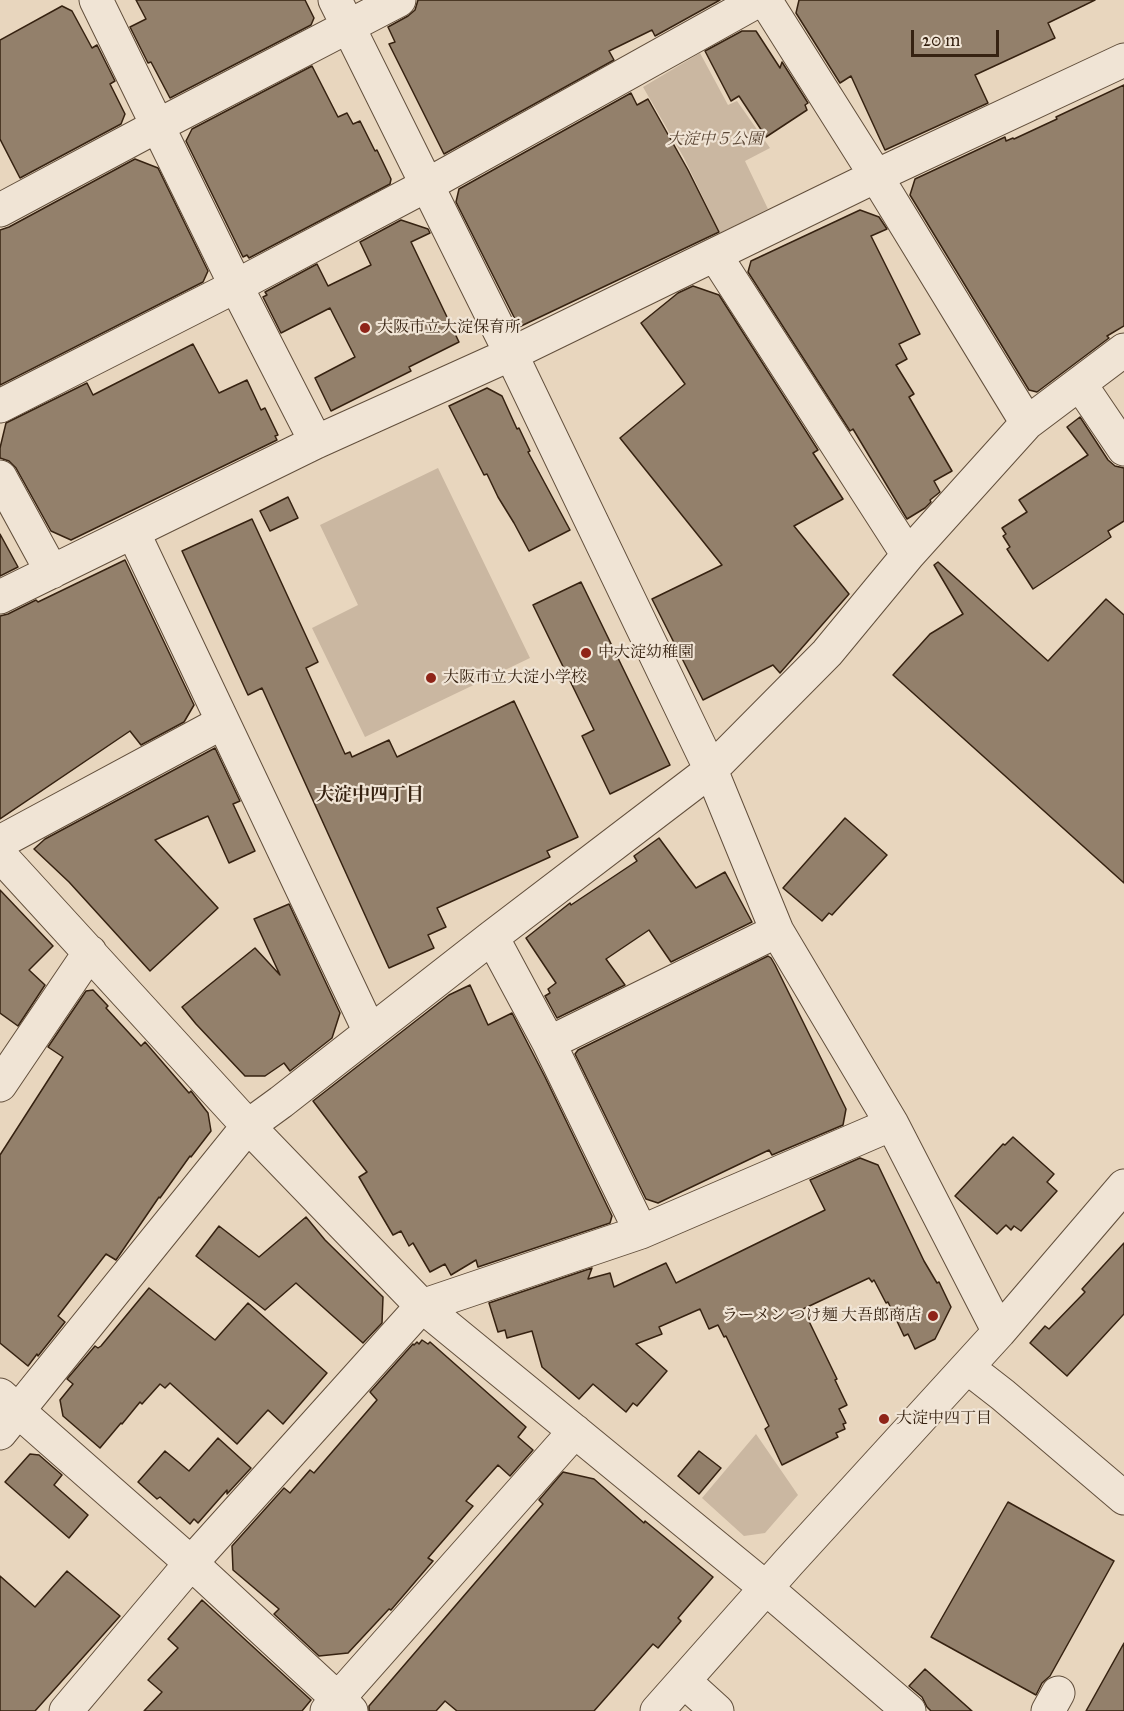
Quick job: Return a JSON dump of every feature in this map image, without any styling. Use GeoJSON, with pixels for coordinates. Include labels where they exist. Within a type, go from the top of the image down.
{"type":"FeatureCollection","features":[{"type":"Feature","properties":{"kind":"street"},"geometry":{"type":"LineString","coordinates":[[96,0],[236,286],[316,442]]}},
{"type":"Feature","properties":{"kind":"street"},"geometry":{"type":"LineString","coordinates":[[0,210],[157,126],[342,13],[399,0]]}},
{"type":"Feature","properties":{"kind":"street"},"geometry":{"type":"LineString","coordinates":[[0,406],[236,286],[427,185],[759,0]]}},
{"type":"Feature","properties":{"kind":"street"},"geometry":{"type":"LineString","coordinates":[[765,0],[1027,423]]}},
{"type":"Feature","properties":{"kind":"street"},"geometry":{"type":"LineString","coordinates":[[342,13],[511,354],[711,770],[777,931],[892,1124],[999,1332]]}},
{"type":"Feature","properties":{"kind":"street"},"geometry":{"type":"LineString","coordinates":[[0,597],[316,442],[511,354],[876,176],[1124,60]]}},
{"type":"Feature","properties":{"kind":"street"},"geometry":{"type":"LineString","coordinates":[[715,255],[908,555]]}},
{"type":"Feature","properties":{"kind":"street"},"geometry":{"type":"LineString","coordinates":[[575,1431],[339,1707],[191,1563],[6,1414],[248,1126],[711,770],[827,653],[908,555],[1027,423],[1124,350]]}},
{"type":"Feature","properties":{"kind":"street"},"geometry":{"type":"LineString","coordinates":[[1080,384],[1124,449]]}},
{"type":"Feature","properties":{"kind":"street"},"geometry":{"type":"LineString","coordinates":[[0,477],[52,572]]}},
{"type":"Feature","properties":{"kind":"street"},"geometry":{"type":"LineString","coordinates":[[133,532],[370,1032]]}},
{"type":"Feature","properties":{"kind":"street"},"geometry":{"type":"LineString","coordinates":[[0,842],[223,722]]}},
{"type":"Feature","properties":{"kind":"street"},"geometry":{"type":"LineString","coordinates":[[0,855],[248,1126],[422,1306],[766,1588],[909,1711]]}},
{"type":"Feature","properties":{"kind":"street"},"geometry":{"type":"LineString","coordinates":[[549,1043],[777,931]]}},
{"type":"Feature","properties":{"kind":"street"},"geometry":{"type":"LineString","coordinates":[[492,937],[549,1043],[641,1232]]}},
{"type":"Feature","properties":{"kind":"street"},"geometry":{"type":"LineString","coordinates":[[0,1085],[90,952]]}},
{"type":"Feature","properties":{"kind":"street"},"geometry":{"type":"LineString","coordinates":[[66,1711],[191,1563],[422,1306],[641,1232],[892,1124]]}},
{"type":"Feature","properties":{"kind":"street"},"geometry":{"type":"LineString","coordinates":[[657,1711],[999,1332],[1124,1186]]}},
{"type":"Feature","properties":{"kind":"street"},"geometry":{"type":"LineString","coordinates":[[967,1367],[1124,1498]]}},
{"type":"Feature","properties":{"kind":"street"},"geometry":{"type":"LineString","coordinates":[[684,1682],[717,1711]]}},
{"type":"Feature","properties":{"kind":"green space","name":"大淀中５公園"},"geometry":{"type":"Polygon","coordinates":[[[700,53],[728,105],[737,101],[770,148],[745,161],[768,209],[720,233],[684,158],[643,87],[700,53]]]}},
{"type":"Feature","properties":{"kind":"green space"},"geometry":{"type":"Polygon","coordinates":[[[438,468],[530,658],[365,737],[312,628],[358,605],[320,525],[438,468]]]}},
{"type":"Feature","properties":{"kind":"green space"},"geometry":{"type":"Polygon","coordinates":[[[756,1434],[798,1495],[765,1533],[744,1536],[702,1498],[756,1434]]]}},
{"type":"Feature","properties":{"kind":"building"},"geometry":{"type":"Polygon","coordinates":[[[136,0],[305,0],[314,18],[311,25],[170,98],[151,62],[148,63],[130,27],[146,19],[136,0]]]}},
{"type":"Feature","properties":{"kind":"building"},"geometry":{"type":"Polygon","coordinates":[[[418,0],[720,0],[655,36],[652,30],[609,51],[614,60],[444,154],[389,44],[395,42],[388,27],[415,10],[418,0]]]}},
{"type":"Feature","properties":{"kind":"building"},"geometry":{"type":"Polygon","coordinates":[[[799,0],[1095,0],[1048,23],[1055,38],[975,75],[988,103],[885,150],[851,76],[840,83],[796,13],[799,0]]]}},
{"type":"Feature","properties":{"kind":"building"},"geometry":{"type":"Polygon","coordinates":[[[62,6],[72,11],[92,48],[97,45],[115,81],[110,84],[125,114],[121,124],[20,178],[0,139],[0,40],[62,6]]]}},
{"type":"Feature","properties":{"kind":"building"},"geometry":{"type":"Polygon","coordinates":[[[742,31],[756,31],[780,68],[782,62],[808,103],[805,105],[807,110],[766,137],[739,96],[731,101],[705,51],[742,31]]]}},
{"type":"Feature","properties":{"kind":"building"},"geometry":{"type":"Polygon","coordinates":[[[312,66],[338,117],[347,113],[353,124],[360,121],[391,179],[390,184],[249,258],[247,255],[243,257],[186,141],[192,129],[312,66]]]}},
{"type":"Feature","properties":{"kind":"building"},"geometry":{"type":"Polygon","coordinates":[[[1124,85],[1124,326],[1107,336],[1109,338],[1037,392],[1029,390],[910,195],[915,179],[1005,137],[1006,141],[1014,139],[1124,85]]]}},
{"type":"Feature","properties":{"kind":"building"},"geometry":{"type":"Polygon","coordinates":[[[631,93],[637,105],[648,99],[688,170],[719,232],[519,327],[456,202],[459,189],[631,93]]]}},
{"type":"Feature","properties":{"kind":"building"},"geometry":{"type":"Polygon","coordinates":[[[135,159],[158,168],[208,271],[203,282],[0,385],[0,230],[135,159]]]}},
{"type":"Feature","properties":{"kind":"building"},"geometry":{"type":"Polygon","coordinates":[[[860,210],[879,217],[887,229],[871,236],[920,334],[899,344],[907,359],[896,365],[914,394],[909,397],[952,471],[934,481],[940,492],[930,500],[931,502],[925,508],[907,519],[853,429],[850,431],[748,272],[751,261],[860,210]]]}},
{"type":"Feature","properties":{"kind":"building"},"geometry":{"type":"Polygon","coordinates":[[[401,220],[428,229],[430,233],[411,242],[459,342],[409,367],[411,371],[331,411],[315,378],[355,357],[330,308],[281,333],[263,297],[267,295],[265,292],[317,264],[328,286],[371,265],[360,242],[401,220]]]}},
{"type":"Feature","properties":{"kind":"building"},"geometry":{"type":"Polygon","coordinates":[[[693,286],[719,295],[818,450],[813,453],[843,499],[794,526],[849,594],[780,673],[773,665],[703,700],[652,599],[722,565],[620,438],[685,384],[641,323],[678,293],[693,286]]]}},
{"type":"Feature","properties":{"kind":"building"},"geometry":{"type":"Polygon","coordinates":[[[193,344],[219,393],[247,380],[261,410],[265,408],[278,435],[275,436],[277,440],[71,540],[51,531],[16,468],[9,461],[0,458],[6,423],[87,383],[93,395],[193,344]]]}},
{"type":"Feature","properties":{"kind":"building"},"geometry":{"type":"Polygon","coordinates":[[[487,388],[502,396],[530,451],[528,452],[570,530],[529,551],[487,474],[484,475],[449,406],[487,388]]]}},
{"type":"Feature","properties":{"kind":"building"},"geometry":{"type":"Polygon","coordinates":[[[1080,417],[1108,460],[1115,466],[1124,468],[1124,521],[1108,531],[1111,537],[1033,589],[1007,549],[1010,547],[1003,536],[1006,534],[1002,528],[1027,512],[1019,500],[1088,455],[1067,427],[1080,417]]]}},
{"type":"Feature","properties":{"kind":"building"},"geometry":{"type":"Polygon","coordinates":[[[288,497],[298,518],[270,531],[260,511],[288,497]]]}},
{"type":"Feature","properties":{"kind":"building"},"geometry":{"type":"Polygon","coordinates":[[[252,519],[318,662],[306,668],[345,754],[350,752],[352,757],[389,740],[397,757],[514,701],[578,837],[547,851],[550,857],[437,908],[446,927],[428,935],[434,948],[389,968],[262,688],[248,695],[182,551],[252,519]]]}},
{"type":"Feature","properties":{"kind":"building"},"geometry":{"type":"Polygon","coordinates":[[[0,534],[18,567],[0,576],[0,534]]]}},
{"type":"Feature","properties":{"kind":"building"},"geometry":{"type":"Polygon","coordinates":[[[125,560],[194,705],[184,722],[141,745],[130,731],[0,819],[0,616],[36,600],[38,602],[125,560]]]}},
{"type":"Feature","properties":{"kind":"building"},"geometry":{"type":"Polygon","coordinates":[[[938,562],[1048,661],[1106,599],[1124,615],[1124,883],[893,675],[930,634],[963,614],[934,565],[938,562]]]}},
{"type":"Feature","properties":{"kind":"building","name":"中大淀幼稚園"},"geometry":{"type":"Polygon","coordinates":[[[581,582],[670,765],[610,794],[582,736],[594,730],[533,605],[581,582]]]}},
{"type":"Feature","properties":{"kind":"building"},"geometry":{"type":"Polygon","coordinates":[[[215,748],[240,801],[233,804],[255,851],[229,863],[208,816],[155,840],[218,908],[150,971],[69,882],[34,849],[45,839],[215,748]]]}},
{"type":"Feature","properties":{"kind":"building"},"geometry":{"type":"Polygon","coordinates":[[[845,818],[887,855],[832,915],[829,913],[822,921],[783,888],[845,818]]]}},
{"type":"Feature","properties":{"kind":"building"},"geometry":{"type":"Polygon","coordinates":[[[659,838],[696,888],[725,872],[752,922],[671,962],[649,930],[606,959],[625,985],[557,1018],[545,996],[550,993],[548,989],[556,983],[526,938],[570,903],[571,905],[637,861],[634,856],[659,838]]]}},
{"type":"Feature","properties":{"kind":"building"},"geometry":{"type":"Polygon","coordinates":[[[0,890],[53,946],[29,970],[45,985],[18,1026],[0,1013],[0,890]]]}},
{"type":"Feature","properties":{"kind":"building"},"geometry":{"type":"Polygon","coordinates":[[[289,904],[340,1013],[332,1038],[290,1071],[284,1063],[265,1076],[245,1076],[182,1007],[255,948],[280,975],[254,919],[289,904]]]}},
{"type":"Feature","properties":{"kind":"building"},"geometry":{"type":"Polygon","coordinates":[[[768,956],[775,965],[846,1109],[843,1125],[772,1155],[769,1150],[658,1203],[646,1199],[575,1054],[578,1050],[768,956]]]}},
{"type":"Feature","properties":{"kind":"building"},"geometry":{"type":"Polygon","coordinates":[[[470,985],[488,1025],[512,1013],[612,1216],[610,1223],[478,1267],[476,1260],[451,1275],[445,1264],[430,1272],[413,1243],[409,1246],[401,1231],[393,1235],[359,1177],[367,1172],[313,1101],[449,995],[470,985]]]}},
{"type":"Feature","properties":{"kind":"building"},"geometry":{"type":"Polygon","coordinates":[[[93,990],[108,1006],[106,1008],[141,1046],[145,1042],[189,1093],[191,1091],[208,1113],[211,1131],[159,1197],[116,1260],[106,1254],[58,1316],[65,1322],[28,1366],[0,1343],[0,1155],[63,1057],[48,1047],[86,991],[93,990]]]}},
{"type":"Feature","properties":{"kind":"building"},"geometry":{"type":"Polygon","coordinates":[[[1013,1137],[1054,1174],[1047,1182],[1057,1191],[1021,1231],[1014,1226],[1011,1230],[1006,1225],[997,1234],[955,1196],[1003,1144],[1005,1145],[1013,1137]]]}},
{"type":"Feature","properties":{"kind":"building"},"geometry":{"type":"Polygon","coordinates":[[[860,1158],[878,1165],[924,1261],[937,1283],[939,1282],[951,1307],[935,1339],[915,1349],[908,1334],[904,1336],[888,1302],[886,1303],[874,1280],[872,1282],[869,1278],[803,1309],[847,1405],[839,1409],[846,1423],[843,1424],[845,1429],[836,1433],[838,1437],[782,1465],[765,1429],[769,1426],[726,1336],[724,1337],[718,1325],[709,1329],[700,1309],[659,1327],[662,1334],[636,1344],[667,1371],[637,1406],[633,1403],[626,1412],[593,1384],[579,1399],[542,1367],[532,1331],[507,1338],[505,1330],[498,1332],[489,1303],[592,1268],[588,1279],[610,1273],[614,1287],[666,1263],[676,1283],[825,1210],[810,1180],[860,1158]]]}},
{"type":"Feature","properties":{"kind":"building"},"geometry":{"type":"Polygon","coordinates":[[[306,1217],[325,1240],[383,1297],[382,1323],[363,1343],[296,1283],[265,1310],[196,1256],[219,1226],[259,1257],[306,1217]]]}},
{"type":"Feature","properties":{"kind":"building"},"geometry":{"type":"Polygon","coordinates":[[[1124,1243],[1124,1314],[1067,1376],[1030,1343],[1045,1326],[1049,1329],[1085,1292],[1082,1289],[1124,1243]]]}},
{"type":"Feature","properties":{"kind":"building"},"geometry":{"type":"Polygon","coordinates":[[[149,1288],[215,1340],[248,1303],[327,1373],[283,1424],[268,1410],[237,1444],[170,1383],[165,1388],[160,1384],[142,1404],[140,1402],[100,1448],[63,1416],[60,1400],[73,1384],[67,1379],[95,1346],[98,1348],[101,1346],[149,1288]]]}},
{"type":"Feature","properties":{"kind":"building"},"geometry":{"type":"Polygon","coordinates":[[[422,1340],[428,1344],[430,1342],[526,1427],[518,1437],[533,1450],[510,1476],[498,1465],[466,1501],[473,1506],[428,1558],[433,1561],[391,1610],[389,1609],[348,1653],[319,1656],[274,1614],[279,1609],[233,1570],[232,1546],[284,1488],[290,1493],[310,1470],[314,1473],[377,1400],[370,1392],[413,1344],[417,1342],[419,1344],[422,1340]]]}},
{"type":"Feature","properties":{"kind":"building"},"geometry":{"type":"Polygon","coordinates":[[[218,1438],[251,1468],[227,1494],[227,1490],[198,1523],[194,1519],[190,1524],[160,1497],[157,1499],[138,1482],[165,1451],[189,1471],[218,1438]]]}},
{"type":"Feature","properties":{"kind":"building"},"geometry":{"type":"Polygon","coordinates":[[[699,1451],[721,1468],[699,1494],[678,1476],[699,1451]]]}},
{"type":"Feature","properties":{"kind":"building"},"geometry":{"type":"Polygon","coordinates":[[[30,1454],[39,1455],[62,1475],[54,1485],[88,1515],[69,1538],[5,1482],[30,1454]]]}},
{"type":"Feature","properties":{"kind":"building"},"geometry":{"type":"Polygon","coordinates":[[[563,1472],[594,1479],[644,1523],[645,1521],[713,1577],[678,1618],[681,1621],[658,1648],[653,1644],[594,1711],[457,1711],[445,1701],[436,1711],[369,1711],[369,1706],[543,1504],[539,1500],[563,1472]]]}},
{"type":"Feature","properties":{"kind":"building"},"geometry":{"type":"Polygon","coordinates":[[[1008,1502],[1114,1561],[1050,1676],[1042,1683],[1036,1695],[931,1637],[1008,1502]]]}},
{"type":"Feature","properties":{"kind":"building"},"geometry":{"type":"Polygon","coordinates":[[[67,1571],[120,1616],[35,1711],[0,1711],[0,1576],[35,1607],[67,1571]]]}},
{"type":"Feature","properties":{"kind":"building"},"geometry":{"type":"Polygon","coordinates":[[[202,1600],[311,1700],[302,1711],[144,1711],[162,1692],[148,1680],[178,1648],[168,1639],[202,1600]]]}},
{"type":"Feature","properties":{"kind":"building"},"geometry":{"type":"Polygon","coordinates":[[[1124,1643],[1124,1711],[1086,1711],[1124,1643]]]}},
{"type":"Feature","properties":{"kind":"building"},"geometry":{"type":"Polygon","coordinates":[[[925,1669],[972,1711],[931,1711],[922,1697],[909,1686],[925,1669]]]}},
{"type":"Feature","properties":{"kind":"place","name":"大阪市立大淀保育所"},"geometry":{"type":"Point","coordinates":[365,328]}},
{"type":"Feature","properties":{"kind":"place","name":"中大淀幼稚園"},"geometry":{"type":"Point","coordinates":[586,653]}},
{"type":"Feature","properties":{"kind":"place","name":"大阪市立大淀小学校"},"geometry":{"type":"Point","coordinates":[431,678]}},
{"type":"Feature","properties":{"kind":"place","name":"ラーメン つけ麺 大吾郎商店"},"geometry":{"type":"Point","coordinates":[933,1316]}},
{"type":"Feature","properties":{"kind":"place","name":"大淀中四丁目"},"geometry":{"type":"Point","coordinates":[884,1419]}},
{"type":"Feature","properties":{"kind":"district","name":"大淀中四丁目"},"geometry":{"type":"Point","coordinates":[370,796]}}]}
